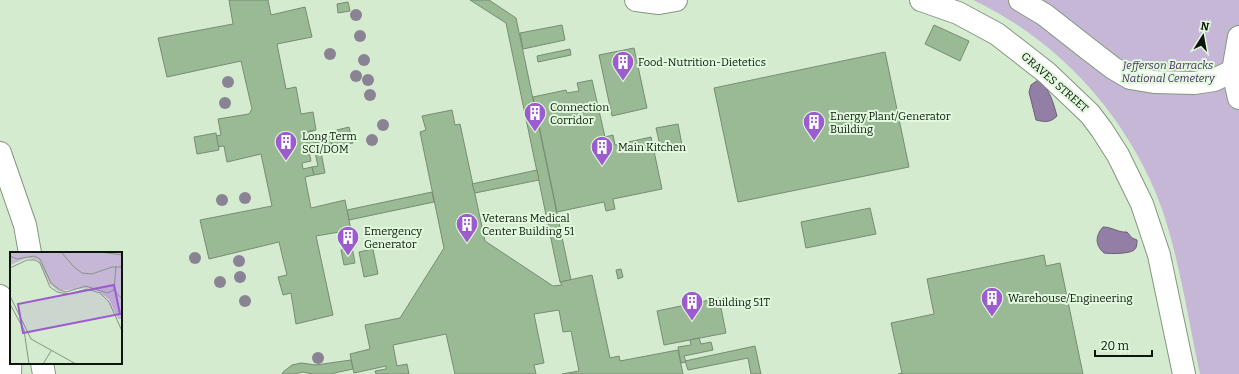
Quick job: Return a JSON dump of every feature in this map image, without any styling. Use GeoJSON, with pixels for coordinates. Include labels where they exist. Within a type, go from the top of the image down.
{"type":"FeatureCollection","features":[{"type":"Feature","properties":{"kind":"street"},"geometry":{"type":"LineString","coordinates":[[636,0],[667,1]]}},
{"type":"Feature","properties":{"kind":"street","name":"GRAVES STREET"},"geometry":{"type":"LineString","coordinates":[[921,0],[958,13],[997,34],[1047,73],[1090,114],[1102,130],[1118,155],[1142,204],[1159,255],[1184,374]]}},
{"type":"Feature","properties":{"kind":"street"},"geometry":{"type":"LineString","coordinates":[[1020,0],[1045,15],[1113,68],[1130,78],[1154,82],[1194,83],[1214,80],[1233,71]]}},
{"type":"Feature","properties":{"kind":"street"},"geometry":{"type":"LineString","coordinates":[[1239,37],[1233,71],[1239,98]]}},
{"type":"Feature","properties":{"kind":"street"},"geometry":{"type":"LineString","coordinates":[[0,153],[25,225],[30,252]]}},
{"type":"Feature","properties":{"kind":"street"},"geometry":{"type":"LineString","coordinates":[[0,296],[10,345],[10,374]]}},
{"type":"Feature","properties":{"kind":"street"},"geometry":{"type":"LineString","coordinates":[[42,364],[44,374]]}},
{"type":"Feature","properties":{"kind":"green space","name":"Jefferson Barracks National Cemetery"},"geometry":{"type":"Polygon","coordinates":[[[973,0],[1239,0],[1239,374],[1200,374],[1179,270],[1162,209],[1148,176],[1131,144],[1111,114],[1088,86],[1062,60],[1035,37],[1005,17],[973,0]]]}},
{"type":"Feature","properties":{"kind":"shaded area"},"geometry":{"type":"Polygon","coordinates":[[[1038,80],[1048,92],[1056,111],[1057,116],[1050,121],[1036,120],[1029,92],[1031,85],[1038,80]]]}},
{"type":"Feature","properties":{"kind":"shaded area"},"geometry":{"type":"Polygon","coordinates":[[[1103,227],[1121,232],[1127,232],[1132,238],[1137,240],[1136,248],[1133,251],[1126,253],[1104,253],[1099,247],[1097,240],[1100,230],[1103,227]]]}},
{"type":"Feature","properties":{"kind":"building","name":"Long Term SCI/DOM"},"geometry":{"type":"Polygon","coordinates":[[[229,0],[268,0],[271,15],[305,7],[312,37],[277,44],[286,89],[296,87],[301,114],[313,112],[316,130],[305,132],[311,161],[302,163],[303,169],[312,167],[314,175],[305,177],[311,208],[345,200],[351,230],[316,236],[333,315],[296,324],[291,293],[283,295],[278,277],[287,275],[279,242],[209,259],[200,220],[272,206],[261,154],[227,162],[224,146],[218,147],[216,136],[221,135],[218,119],[249,114],[252,109],[241,61],[167,77],[158,38],[233,24],[229,0]]]}},
{"type":"Feature","properties":{"kind":"building","name":"Connection Corridor"},"geometry":{"type":"Polygon","coordinates":[[[470,0],[489,0],[516,18],[571,280],[560,282],[506,23],[470,0]]]}},
{"type":"Feature","properties":{"kind":"building"},"geometry":{"type":"Polygon","coordinates":[[[348,2],[350,11],[338,13],[337,4],[348,2]]]}},
{"type":"Feature","properties":{"kind":"building"},"geometry":{"type":"Polygon","coordinates":[[[562,25],[565,40],[523,49],[520,33],[562,25]]]}},
{"type":"Feature","properties":{"kind":"building"},"geometry":{"type":"Polygon","coordinates":[[[934,25],[969,41],[960,61],[925,44],[934,25]]]}},
{"type":"Feature","properties":{"kind":"building","name":"Food-Nutrition-Dietetics"},"geometry":{"type":"Polygon","coordinates":[[[634,48],[647,108],[612,116],[599,55],[634,48]]]}},
{"type":"Feature","properties":{"kind":"building"},"geometry":{"type":"Polygon","coordinates":[[[570,49],[571,55],[538,62],[537,56],[570,49]]]}},
{"type":"Feature","properties":{"kind":"building","name":"Energy Plant/Generator Building"},"geometry":{"type":"Polygon","coordinates":[[[885,52],[909,167],[738,202],[714,88],[885,52]]]}},
{"type":"Feature","properties":{"kind":"building","name":"Main Kitchen"},"geometry":{"type":"Polygon","coordinates":[[[592,80],[605,137],[613,135],[615,145],[651,137],[662,189],[613,199],[615,209],[606,211],[604,202],[557,212],[533,97],[566,90],[567,93],[579,91],[577,83],[592,80]]]}},
{"type":"Feature","properties":{"kind":"building","name":"Veterans Medical Center Building 51"},"geometry":{"type":"Polygon","coordinates":[[[452,110],[455,125],[460,124],[485,241],[553,286],[562,285],[560,282],[592,275],[610,358],[619,356],[620,361],[678,350],[683,374],[562,374],[579,371],[571,331],[563,332],[559,310],[534,314],[544,363],[534,365],[536,374],[455,374],[446,334],[393,345],[397,366],[407,364],[409,374],[376,374],[375,371],[386,369],[386,366],[354,373],[350,354],[370,349],[365,325],[400,318],[444,248],[420,132],[426,130],[422,116],[452,110]]]}},
{"type":"Feature","properties":{"kind":"building"},"geometry":{"type":"Polygon","coordinates":[[[678,124],[682,145],[661,150],[656,128],[678,124]]]}},
{"type":"Feature","properties":{"kind":"building"},"geometry":{"type":"Polygon","coordinates":[[[349,127],[353,143],[332,147],[329,132],[349,127]]]}},
{"type":"Feature","properties":{"kind":"building"},"geometry":{"type":"Polygon","coordinates":[[[312,131],[314,143],[331,139],[332,145],[320,147],[325,173],[314,175],[312,167],[318,166],[314,148],[308,149],[305,132],[312,131]]]}},
{"type":"Feature","properties":{"kind":"building"},"geometry":{"type":"Polygon","coordinates":[[[216,133],[219,150],[197,154],[194,137],[216,133]]]}},
{"type":"Feature","properties":{"kind":"building"},"geometry":{"type":"Polygon","coordinates":[[[537,170],[539,180],[475,193],[472,184],[537,170]]]}},
{"type":"Feature","properties":{"kind":"building"},"geometry":{"type":"Polygon","coordinates":[[[432,192],[434,202],[349,220],[347,210],[432,192]]]}},
{"type":"Feature","properties":{"kind":"building"},"geometry":{"type":"Polygon","coordinates":[[[870,208],[876,234],[806,248],[801,222],[870,208]]]}},
{"type":"Feature","properties":{"kind":"building","name":"Emergency Generator"},"geometry":{"type":"Polygon","coordinates":[[[352,247],[355,263],[344,265],[341,250],[352,247]]]}},
{"type":"Feature","properties":{"kind":"building"},"geometry":{"type":"Polygon","coordinates":[[[373,249],[378,274],[364,277],[359,252],[373,249]]]}},
{"type":"Feature","properties":{"kind":"building","name":"Warehouse/Engineering"},"geometry":{"type":"Polygon","coordinates":[[[1044,255],[1046,266],[1060,263],[1083,374],[898,374],[902,373],[891,323],[934,314],[927,279],[1044,255]]]}},
{"type":"Feature","properties":{"kind":"building"},"geometry":{"type":"Polygon","coordinates":[[[621,269],[623,277],[618,279],[616,270],[621,269]]]}},
{"type":"Feature","properties":{"kind":"building","name":"Building 51T"},"geometry":{"type":"Polygon","coordinates":[[[719,298],[726,333],[664,345],[657,311],[719,298]]]}},
{"type":"Feature","properties":{"kind":"building"},"geometry":{"type":"Polygon","coordinates":[[[699,338],[701,344],[711,342],[713,350],[684,356],[686,362],[681,363],[678,347],[691,345],[690,340],[699,338]]]}},
{"type":"Feature","properties":{"kind":"building"},"geometry":{"type":"Polygon","coordinates":[[[755,346],[761,374],[751,374],[748,358],[688,370],[685,361],[755,346]]]}},
{"type":"Feature","properties":{"kind":"building"},"geometry":{"type":"Polygon","coordinates":[[[351,360],[353,369],[330,374],[313,374],[302,372],[295,374],[282,374],[292,365],[301,363],[316,365],[351,360]]]}},
{"type":"Feature","properties":{"kind":"place","name":"Food-Nutrition-Dietetics"},"geometry":{"type":"Point","coordinates":[623,82]}},
{"type":"Feature","properties":{"kind":"place","name":"Connection Corridor"},"geometry":{"type":"Point","coordinates":[535,132]}},
{"type":"Feature","properties":{"kind":"place","name":"Energy Plant/Generator Building"},"geometry":{"type":"Point","coordinates":[814,142]}},
{"type":"Feature","properties":{"kind":"place","name":"Long Term SCI/DOM"},"geometry":{"type":"Point","coordinates":[286,162]}},
{"type":"Feature","properties":{"kind":"place","name":"Main Kitchen"},"geometry":{"type":"Point","coordinates":[602,166]}},
{"type":"Feature","properties":{"kind":"place","name":"Veterans Medical Center Building 51"},"geometry":{"type":"Point","coordinates":[467,244]}},
{"type":"Feature","properties":{"kind":"place","name":"Emergency Generator"},"geometry":{"type":"Point","coordinates":[348,256]}},
{"type":"Feature","properties":{"kind":"place","name":"Warehouse/Engineering"},"geometry":{"type":"Point","coordinates":[992,318]}},
{"type":"Feature","properties":{"kind":"place","name":"Building 51T"},"geometry":{"type":"Point","coordinates":[692,322]}}]}
